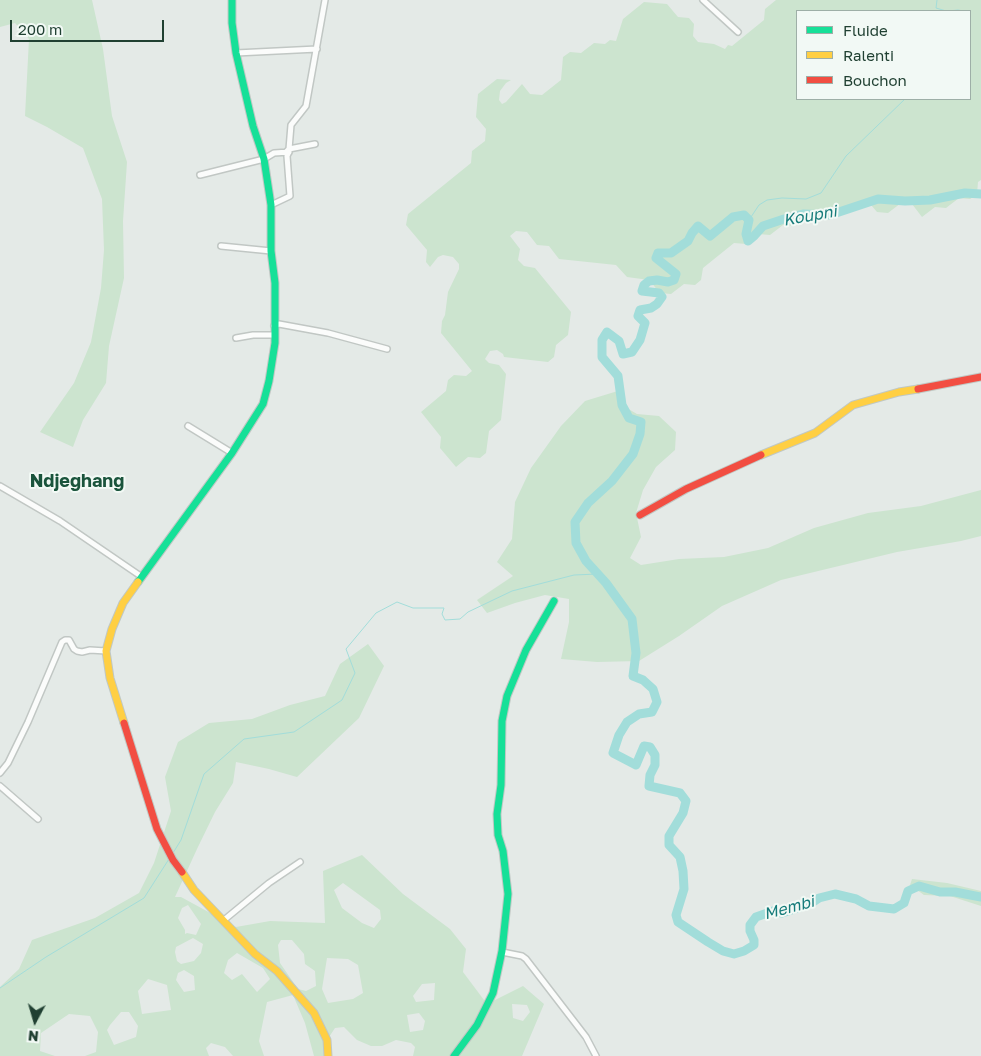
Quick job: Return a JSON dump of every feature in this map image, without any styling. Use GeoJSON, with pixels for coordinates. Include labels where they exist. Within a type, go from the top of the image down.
{"type":"FeatureCollection","features":[{"type":"Feature","properties":{"kind":"street"},"geometry":{"type":"LineString","coordinates":[[232,0],[232,23],[236,54],[253,126],[264,159],[271,205],[271,251],[275,283],[274,359],[263,404],[232,453],[142,576],[117,615],[106,651],[110,678],[157,829],[173,860],[194,890],[255,954],[277,971],[314,1013],[327,1040],[328,1056]]}},
{"type":"Feature","properties":{"kind":"street"},"geometry":{"type":"LineString","coordinates":[[271,205],[290,196],[287,156],[292,125],[306,106],[326,0]]}},
{"type":"Feature","properties":{"kind":"street"},"geometry":{"type":"LineString","coordinates":[[703,0],[738,32]]}},
{"type":"Feature","properties":{"kind":"street"},"geometry":{"type":"LineString","coordinates":[[236,54],[317,49]]}},
{"type":"Feature","properties":{"kind":"street"},"geometry":{"type":"LineString","coordinates":[[200,175],[264,159],[274,153],[315,144]]}},
{"type":"Feature","properties":{"kind":"street"},"geometry":{"type":"LineString","coordinates":[[221,246],[271,251]]}},
{"type":"Feature","properties":{"kind":"street"},"geometry":{"type":"LineString","coordinates":[[274,326],[279,324],[328,333],[387,349]]}},
{"type":"Feature","properties":{"kind":"street"},"geometry":{"type":"LineString","coordinates":[[236,338],[253,335],[274,335]]}},
{"type":"Feature","properties":{"kind":"street"},"geometry":{"type":"LineString","coordinates":[[640,515],[686,489],[815,433],[853,405],[899,392],[981,377]]}},
{"type":"Feature","properties":{"kind":"street"},"geometry":{"type":"LineString","coordinates":[[188,426],[232,453]]}},
{"type":"Feature","properties":{"kind":"street"},"geometry":{"type":"LineString","coordinates":[[0,486],[60,521],[142,576]]}},
{"type":"Feature","properties":{"kind":"street"},"geometry":{"type":"LineString","coordinates":[[454,1056],[477,1025],[493,993],[502,952],[508,894],[503,851],[498,835],[497,814],[501,785],[502,721],[507,696],[526,650],[554,601]]}},
{"type":"Feature","properties":{"kind":"street"},"geometry":{"type":"LineString","coordinates":[[0,773],[8,763],[28,722],[62,642],[69,640],[74,649],[82,652],[90,650],[106,651]]}},
{"type":"Feature","properties":{"kind":"street"},"geometry":{"type":"LineString","coordinates":[[0,786],[38,819]]}},
{"type":"Feature","properties":{"kind":"street"},"geometry":{"type":"LineString","coordinates":[[224,920],[269,882],[300,862]]}},
{"type":"Feature","properties":{"kind":"street"},"geometry":{"type":"LineString","coordinates":[[502,952],[522,956],[526,959],[586,1037],[596,1056]]}},
{"type":"Feature","properties":{"kind":"green space"},"geometry":{"type":"Polygon","coordinates":[[[0,0],[92,0],[103,49],[112,116],[127,162],[123,221],[124,278],[109,346],[106,383],[83,420],[73,447],[40,432],[74,383],[91,342],[101,288],[104,250],[102,199],[83,148],[25,116],[29,39],[15,23],[0,27],[0,0]]]}},
{"type":"Feature","properties":{"kind":"green space"},"geometry":{"type":"Polygon","coordinates":[[[776,0],[981,0],[981,180],[978,182],[977,194],[970,199],[959,198],[946,208],[935,207],[922,217],[912,204],[901,203],[888,213],[877,212],[866,199],[854,209],[831,207],[818,217],[807,216],[794,226],[783,225],[770,235],[758,234],[746,244],[734,243],[703,268],[701,280],[695,285],[684,284],[671,294],[660,293],[649,280],[627,277],[616,265],[559,259],[549,246],[537,245],[527,232],[516,231],[510,236],[520,249],[518,260],[524,266],[535,268],[571,312],[568,335],[556,345],[554,357],[548,362],[504,357],[497,350],[490,351],[485,359],[489,363],[499,365],[506,374],[501,420],[489,431],[486,453],[480,458],[468,457],[456,467],[440,448],[441,437],[421,412],[446,391],[448,380],[454,375],[466,376],[472,371],[441,333],[448,292],[459,269],[459,264],[453,257],[443,255],[438,257],[430,267],[426,262],[427,250],[406,225],[408,214],[471,163],[472,151],[485,141],[486,129],[476,117],[478,94],[497,79],[511,80],[500,91],[499,100],[502,104],[522,84],[530,94],[542,95],[561,80],[563,57],[570,52],[581,53],[594,43],[605,44],[610,40],[616,41],[623,19],[644,2],[667,4],[678,17],[689,18],[694,24],[693,36],[698,42],[714,44],[725,49],[728,45],[732,46],[764,20],[765,9],[776,0]]]}},
{"type":"Feature","properties":{"kind":"green space"},"geometry":{"type":"Polygon","coordinates":[[[621,390],[620,404],[637,414],[659,416],[676,432],[675,450],[656,467],[643,490],[636,513],[641,537],[630,558],[641,565],[679,559],[724,557],[768,548],[814,528],[868,513],[921,506],[981,490],[981,536],[897,552],[781,580],[722,606],[639,661],[597,662],[561,659],[569,622],[569,599],[545,595],[487,613],[477,600],[513,576],[497,562],[512,539],[515,502],[531,468],[561,426],[585,401],[621,390]]]}},
{"type":"Feature","properties":{"kind":"green space"},"geometry":{"type":"Polygon","coordinates":[[[368,644],[384,666],[359,718],[297,777],[236,762],[233,783],[215,812],[175,897],[181,897],[236,927],[270,921],[325,923],[323,871],[362,855],[403,894],[450,929],[466,949],[463,972],[487,1004],[523,986],[544,1004],[522,1056],[413,1056],[415,1047],[411,1043],[396,1040],[382,1046],[371,1046],[357,1040],[344,1027],[335,1028],[327,1040],[330,1056],[314,1056],[305,1023],[293,995],[267,1002],[259,1041],[264,1056],[233,1056],[225,1047],[211,1043],[206,1048],[209,1056],[85,1056],[96,1052],[98,1032],[90,1016],[69,1014],[41,1033],[40,1051],[55,1056],[0,1056],[0,987],[19,969],[32,940],[95,918],[139,893],[154,863],[171,811],[165,777],[178,742],[209,723],[252,719],[290,705],[325,696],[340,664],[368,644]],[[343,883],[334,890],[342,908],[362,923],[374,928],[381,919],[380,910],[343,883]],[[188,905],[182,908],[178,918],[185,930],[185,934],[196,935],[201,924],[188,905]],[[193,938],[176,947],[177,961],[181,964],[194,961],[201,953],[203,944],[193,938]],[[281,940],[278,945],[280,963],[298,989],[306,991],[316,986],[315,971],[305,964],[304,954],[292,940],[281,940]],[[237,953],[228,960],[224,973],[232,980],[242,974],[257,992],[270,979],[263,968],[237,953]],[[327,958],[322,989],[328,1003],[353,999],[363,993],[358,965],[348,959],[327,958]],[[184,970],[178,973],[176,980],[184,992],[195,990],[194,976],[184,970]],[[148,979],[138,991],[142,1014],[171,1010],[167,985],[148,979]],[[435,983],[422,984],[413,996],[416,1002],[434,1000],[435,983]],[[512,1004],[513,1018],[523,1021],[530,1012],[527,1005],[512,1004]],[[121,1012],[107,1030],[114,1045],[136,1037],[138,1026],[129,1012],[121,1012]],[[419,1013],[407,1015],[410,1032],[423,1030],[425,1021],[419,1013]]]}},
{"type":"Feature","properties":{"kind":"green space"},"geometry":{"type":"Polygon","coordinates":[[[912,879],[947,883],[981,891],[981,906],[950,896],[924,895],[910,885],[912,879]]]}},
{"type":"Feature","properties":{"kind":"waterway"},"geometry":{"type":"LineString","coordinates":[[937,0],[936,8],[943,10]]}},
{"type":"Feature","properties":{"kind":"waterway"},"geometry":{"type":"LineString","coordinates":[[749,220],[759,205],[767,200],[782,198],[806,199],[821,193],[846,156],[904,100]]}},
{"type":"Feature","properties":{"kind":"waterway","name":"Koupni"},"geometry":{"type":"LineString","coordinates":[[981,194],[965,193],[930,200],[878,199],[830,215],[803,214],[763,226],[748,241],[746,234],[749,220],[744,215],[733,217],[710,236],[698,226],[688,241],[671,253],[658,253],[656,258],[676,274],[674,280],[668,282],[649,281],[644,285],[642,291],[659,293],[662,297],[651,308],[640,310],[638,316],[645,323],[640,340],[632,352],[623,354],[619,341],[607,332],[602,340],[602,357],[618,376],[622,405],[629,418],[641,422],[640,434],[633,454],[612,481],[588,503],[575,522],[576,543],[586,561],[606,583],[632,619],[636,653],[633,676],[643,680],[653,689],[657,702],[652,712],[639,714],[627,722],[619,735],[613,753],[636,765],[644,746],[650,747],[655,755],[655,765],[650,775],[649,786],[680,793],[686,801],[683,813],[669,836],[669,845],[680,857],[683,871],[684,889],[676,915],[678,922],[723,951],[734,954],[754,945],[750,925],[756,917],[773,911],[782,913],[810,904],[819,898],[835,894],[856,899],[869,906],[894,909],[904,903],[908,891],[919,886],[940,892],[955,892],[981,897]]}},
{"type":"Feature","properties":{"kind":"waterway"},"geometry":{"type":"LineString","coordinates":[[173,853],[181,840],[204,774],[244,739],[294,732],[342,700],[355,673],[346,649],[376,613],[397,602],[413,608],[444,608],[442,614],[445,620],[460,619],[468,612],[512,591],[574,575],[598,574]]}},
{"type":"Feature","properties":{"kind":"waterway"},"geometry":{"type":"LineString","coordinates":[[0,988],[46,957],[144,898],[169,859]]}},
{"type":"Feature","properties":{"kind":"traffic: fast"},"geometry":{"type":"LineString","coordinates":[[138,582],[232,453],[263,404],[269,381],[275,343],[275,283],[271,251],[271,205],[264,159],[253,126],[236,53],[232,23],[232,0]]}},
{"type":"Feature","properties":{"kind":"traffic: fast"},"geometry":{"type":"LineString","coordinates":[[454,1056],[477,1025],[493,993],[502,951],[508,894],[503,851],[498,835],[497,814],[501,785],[502,721],[507,696],[526,650],[554,601]]}},
{"type":"Feature","properties":{"kind":"traffic: slow"},"geometry":{"type":"LineString","coordinates":[[761,455],[815,433],[853,405],[899,392],[918,389]]}},
{"type":"Feature","properties":{"kind":"traffic: slow"},"geometry":{"type":"LineString","coordinates":[[124,723],[110,678],[106,651],[112,629],[123,603],[138,582]]}},
{"type":"Feature","properties":{"kind":"traffic: slow"},"geometry":{"type":"LineString","coordinates":[[182,872],[194,890],[255,954],[277,971],[314,1013],[327,1040],[328,1056]]}},
{"type":"Feature","properties":{"kind":"traffic: jam"},"geometry":{"type":"LineString","coordinates":[[918,389],[981,377]]}},
{"type":"Feature","properties":{"kind":"traffic: jam"},"geometry":{"type":"LineString","coordinates":[[640,515],[686,489],[761,455]]}},
{"type":"Feature","properties":{"kind":"traffic: jam"},"geometry":{"type":"LineString","coordinates":[[124,723],[157,829],[173,860],[182,872]]}},
{"type":"Feature","properties":{"kind":"district","name":"Ndjeghang"},"geometry":{"type":"Point","coordinates":[77,481]}},
{"type":"Feature","properties":{"kind":"water label","name":"Membi"},"geometry":{"type":"Point","coordinates":[789,908]}}]}
